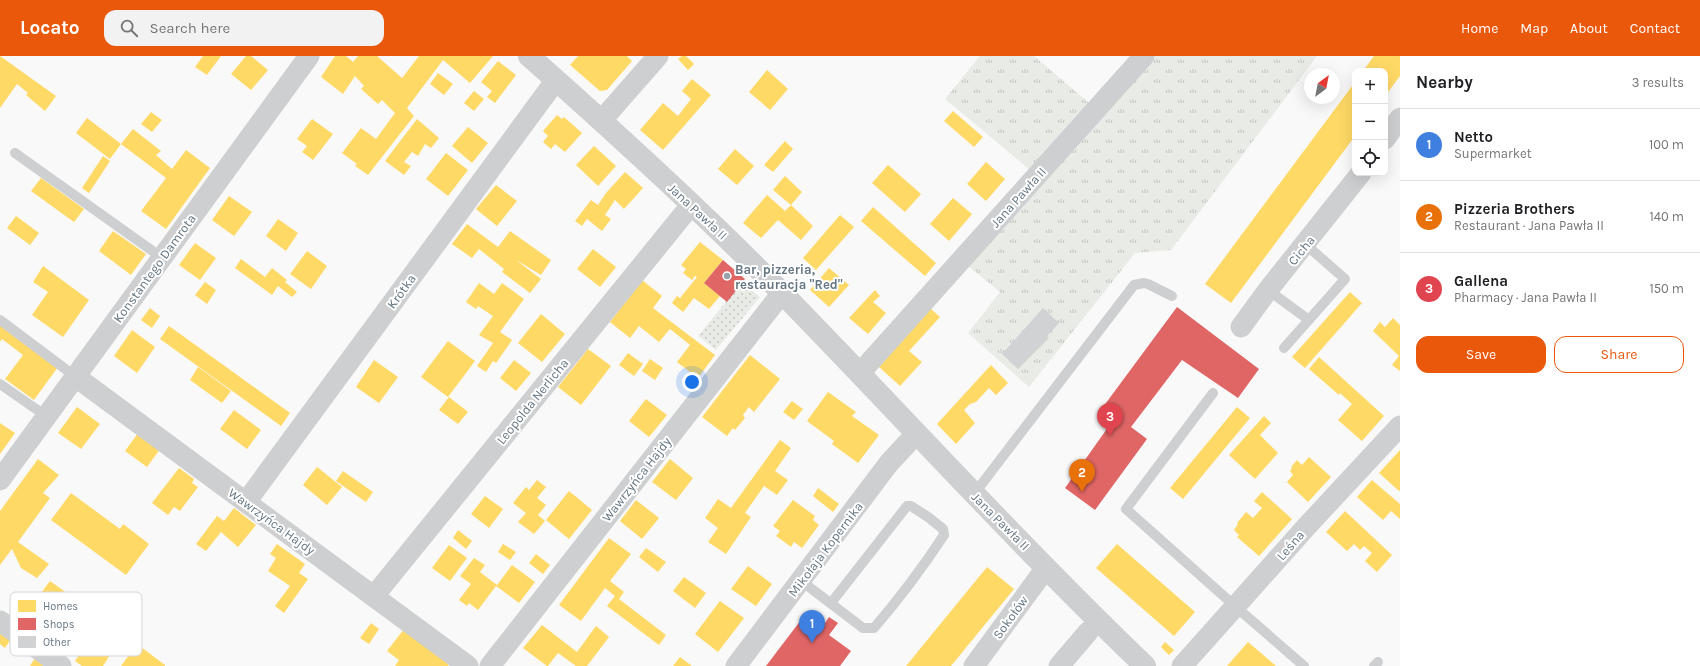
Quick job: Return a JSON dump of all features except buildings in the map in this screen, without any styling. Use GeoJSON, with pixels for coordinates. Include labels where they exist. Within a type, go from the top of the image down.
{"type":"FeatureCollection","features":[{"type":"Feature","properties":{"kind":"street","name":"Konstantego Damrota"},"geometry":{"type":"LineString","coordinates":[[1,477],[76,377],[161,257],[309,56]]}},
{"type":"Feature","properties":{"kind":"street","name":"Jana Pawła II"},"geometry":{"type":"LineString","coordinates":[[529,56],[722,234],[782,293],[1046,568],[1145,666]]}},
{"type":"Feature","properties":{"kind":"street"},"geometry":{"type":"LineString","coordinates":[[601,121],[658,56]]}},
{"type":"Feature","properties":{"kind":"street","name":"Jana Pawła II"},"geometry":{"type":"LineString","coordinates":[[860,374],[1144,56]]}},
{"type":"Feature","properties":{"kind":"street","name":"Krótka"},"geometry":{"type":"LineString","coordinates":[[246,502],[556,80]]}},
{"type":"Feature","properties":{"kind":"street"},"geometry":{"type":"LineString","coordinates":[[1388,136],[1400,118]]}},
{"type":"Feature","properties":{"kind":"street","name":"Cicha"},"geometry":{"type":"LineString","coordinates":[[1241,327],[1268,290],[1359,176]]}},
{"type":"Feature","properties":{"kind":"street","name":"Leopolda Nerlicha"},"geometry":{"type":"LineString","coordinates":[[374,596],[691,205]]}},
{"type":"Feature","properties":{"kind":"street","name":"Wawrzyńca Hajdy"},"geometry":{"type":"LineString","coordinates":[[490,666],[782,293]]}},
{"type":"Feature","properties":{"kind":"street","name":"Wawrzyńca Hajdy"},"geometry":{"type":"LineString","coordinates":[[76,377],[468,666]]}},
{"type":"Feature","properties":{"kind":"street","name":"Leśna"},"geometry":{"type":"LineString","coordinates":[[1182,666],[1236,608],[1307,526],[1400,426]]}},
{"type":"Feature","properties":{"kind":"street","name":"Mikołaja Kopernika"},"geometry":{"type":"LineString","coordinates":[[736,666],[889,463],[916,434]]}},
{"type":"Feature","properties":{"kind":"street","name":"Sokołów"},"geometry":{"type":"LineString","coordinates":[[974,666],[1046,568]]}},
{"type":"Feature","properties":{"kind":"street"},"geometry":{"type":"LineString","coordinates":[[0,621],[10,628]]}},
{"type":"Feature","properties":{"kind":"street"},"geometry":{"type":"LineString","coordinates":[[1058,666],[1088,632]]}},
{"type":"Feature","properties":{"kind":"street"},"geometry":{"type":"LineString","coordinates":[[47,656],[61,666]]}},
{"type":"Feature","properties":{"kind":"lane"},"geometry":{"type":"LineString","coordinates":[[15,153],[161,257]]}},
{"type":"Feature","properties":{"kind":"lane"},"geometry":{"type":"LineString","coordinates":[[1284,348],[1345,279],[1305,244]]}},
{"type":"Feature","properties":{"kind":"lane"},"geometry":{"type":"LineString","coordinates":[[974,494],[1134,285],[1144,283],[1148,284],[1172,296]]}},
{"type":"Feature","properties":{"kind":"lane"},"geometry":{"type":"LineString","coordinates":[[1268,290],[1309,320]]}},
{"type":"Feature","properties":{"kind":"lane"},"geometry":{"type":"LineString","coordinates":[[0,320],[76,377]]}},
{"type":"Feature","properties":{"kind":"lane"},"geometry":{"type":"LineString","coordinates":[[0,384],[46,416]]}},
{"type":"Feature","properties":{"kind":"lane"},"geometry":{"type":"LineString","coordinates":[[1213,393],[1126,509],[1236,608],[1304,666]]}},
{"type":"Feature","properties":{"kind":"lane"},"geometry":{"type":"LineString","coordinates":[[800,580],[831,604],[863,628],[874,628],[902,594],[938,544],[944,535],[943,529],[916,509],[907,506],[831,604]]}},
{"type":"Feature","properties":{"kind":"green space"},"geometry":{"type":"Polygon","coordinates":[[[980,56],[1034,56],[1089,103],[1131,56],[1317,56],[1308,68],[1304,68],[1304,73],[1171,250],[1135,253],[1029,387],[968,333],[1000,292],[955,255],[1030,170],[945,99],[980,56]]]}},
{"type":"Feature","properties":{"kind":"green space"},"geometry":{"type":"Polygon","coordinates":[[[742,282],[760,297],[716,350],[698,336],[742,282]]]}},
{"type":"Feature","properties":{"kind":"place","name":"Bar, pizzeria, restauracja \"Red\""},"geometry":{"type":"Point","coordinates":[727,276]}},
{"type":"Feature","properties":{"kind":"place","name":"Gallena"},"geometry":{"type":"Point","coordinates":[1110,436]}},
{"type":"Feature","properties":{"kind":"place","name":"Pizzeria Brothers"},"geometry":{"type":"Point","coordinates":[1082,492]}},
{"type":"Feature","properties":{"kind":"place","name":"Netto"},"geometry":{"type":"Point","coordinates":[812,643]}}]}
